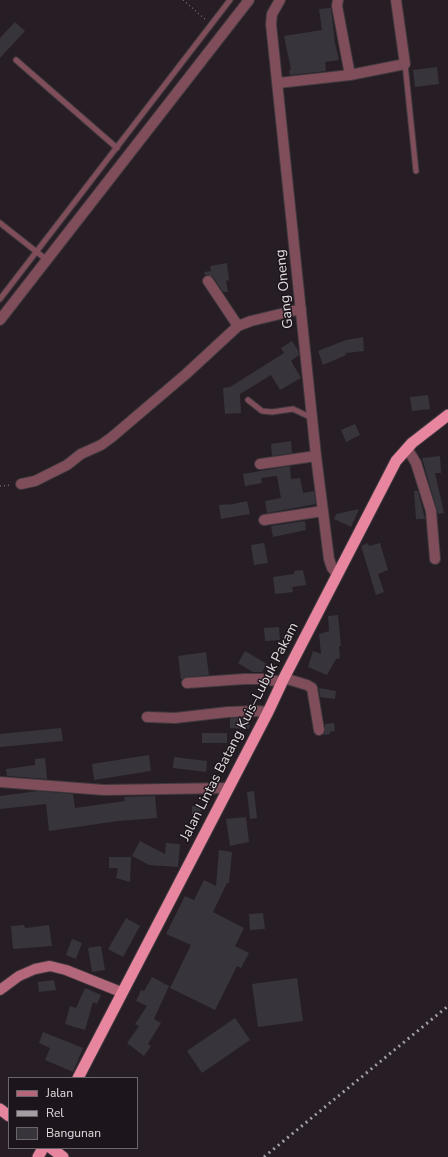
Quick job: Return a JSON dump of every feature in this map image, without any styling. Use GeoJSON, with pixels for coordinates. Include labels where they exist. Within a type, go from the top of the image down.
{"type":"FeatureCollection","features":[{"type":"Feature","properties":{"kind":"highway","name":"Jalan Lintas Batang Kuis–Lubuk Pakam"},"geometry":{"type":"LineString","coordinates":[[78,1077],[121,992],[229,788],[392,467],[407,448],[448,415]]}},
{"type":"Feature","properties":{"kind":"highway"},"geometry":{"type":"LineString","coordinates":[[0,1109],[8,1115]]}},
{"type":"Feature","properties":{"kind":"highway"},"geometry":{"type":"LineString","coordinates":[[52,1149],[63,1157]]}},
{"type":"Feature","properties":{"kind":"main road"},"geometry":{"type":"LineString","coordinates":[[0,990],[19,976],[35,969],[50,966],[66,970],[121,992]]}},
{"type":"Feature","properties":{"kind":"street"},"geometry":{"type":"LineString","coordinates":[[0,320],[249,0]]}},
{"type":"Feature","properties":{"kind":"street","name":"Gang Oneng"},"geometry":{"type":"LineString","coordinates":[[280,0],[272,14],[271,24],[316,456],[329,559],[332,568],[337,574]]}},
{"type":"Feature","properties":{"kind":"street"},"geometry":{"type":"LineString","coordinates":[[338,0],[337,6],[350,75]]}},
{"type":"Feature","properties":{"kind":"street"},"geometry":{"type":"LineString","coordinates":[[278,83],[350,75],[405,64],[396,0]]}},
{"type":"Feature","properties":{"kind":"street"},"geometry":{"type":"LineString","coordinates":[[208,281],[238,326]]}},
{"type":"Feature","properties":{"kind":"street"},"geometry":{"type":"LineString","coordinates":[[21,484],[43,477],[106,441],[186,374],[238,326],[251,320],[301,309]]}},
{"type":"Feature","properties":{"kind":"street"},"geometry":{"type":"LineString","coordinates":[[407,448],[416,463],[431,511],[435,559]]}},
{"type":"Feature","properties":{"kind":"street"},"geometry":{"type":"LineString","coordinates":[[260,464],[316,456]]}},
{"type":"Feature","properties":{"kind":"street"},"geometry":{"type":"LineString","coordinates":[[264,520],[323,511]]}},
{"type":"Feature","properties":{"kind":"street"},"geometry":{"type":"LineString","coordinates":[[187,683],[263,679],[283,680],[307,685],[312,688],[319,730]]}},
{"type":"Feature","properties":{"kind":"street"},"geometry":{"type":"LineString","coordinates":[[147,717],[175,718],[228,712],[268,712]]}},
{"type":"Feature","properties":{"kind":"street"},"geometry":{"type":"LineString","coordinates":[[0,782],[104,790],[229,788]]}},
{"type":"Feature","properties":{"kind":"lane"},"geometry":{"type":"LineString","coordinates":[[0,299],[230,0]]}},
{"type":"Feature","properties":{"kind":"lane"},"geometry":{"type":"LineString","coordinates":[[16,60],[117,148]]}},
{"type":"Feature","properties":{"kind":"lane"},"geometry":{"type":"LineString","coordinates":[[405,64],[416,171]]}},
{"type":"Feature","properties":{"kind":"lane"},"geometry":{"type":"LineString","coordinates":[[0,223],[47,260]]}},
{"type":"Feature","properties":{"kind":"lane"},"geometry":{"type":"LineString","coordinates":[[248,400],[262,411],[272,412],[293,408],[312,418]]}},
{"type":"Feature","properties":{"kind":"path"},"geometry":{"type":"LineString","coordinates":[[183,0],[211,24]]}},
{"type":"Feature","properties":{"kind":"path"},"geometry":{"type":"LineString","coordinates":[[0,486],[21,484]]}},
{"type":"Feature","properties":{"kind":"building"},"geometry":{"type":"Polygon","coordinates":[[[331,8],[335,43],[339,60],[325,62],[326,71],[290,75],[289,70],[291,70],[284,36],[322,30],[319,9],[331,8]]]}},
{"type":"Feature","properties":{"kind":"building"},"geometry":{"type":"Polygon","coordinates":[[[15,22],[25,31],[0,58],[0,38],[15,22]]]}},
{"type":"Feature","properties":{"kind":"building"},"geometry":{"type":"Polygon","coordinates":[[[437,67],[439,84],[415,87],[413,70],[437,67]]]}},
{"type":"Feature","properties":{"kind":"building"},"geometry":{"type":"Polygon","coordinates":[[[227,263],[229,280],[226,281],[228,292],[223,292],[213,277],[205,275],[204,272],[211,271],[210,266],[227,263]]]}},
{"type":"Feature","properties":{"kind":"building"},"geometry":{"type":"Polygon","coordinates":[[[363,337],[364,351],[346,353],[346,355],[323,365],[318,351],[346,340],[363,337]]]}},
{"type":"Feature","properties":{"kind":"building"},"geometry":{"type":"Polygon","coordinates":[[[292,341],[298,350],[299,355],[291,361],[301,378],[280,390],[271,375],[240,394],[241,413],[225,414],[223,388],[230,387],[284,353],[281,348],[292,341]]]}},
{"type":"Feature","properties":{"kind":"building"},"geometry":{"type":"Polygon","coordinates":[[[428,395],[430,409],[412,411],[410,397],[428,395]]]}},
{"type":"Feature","properties":{"kind":"building"},"geometry":{"type":"Polygon","coordinates":[[[355,424],[360,435],[346,442],[341,430],[355,424]]]}},
{"type":"Feature","properties":{"kind":"building"},"geometry":{"type":"Polygon","coordinates":[[[291,441],[292,453],[272,456],[271,444],[291,441]]]}},
{"type":"Feature","properties":{"kind":"building"},"geometry":{"type":"Polygon","coordinates":[[[440,456],[441,473],[435,473],[444,513],[438,514],[422,458],[440,456]]]}},
{"type":"Feature","properties":{"kind":"building"},"geometry":{"type":"Polygon","coordinates":[[[290,466],[291,479],[300,478],[303,493],[314,491],[316,504],[267,513],[265,501],[281,498],[277,476],[261,478],[262,483],[245,486],[243,474],[290,466]]]}},
{"type":"Feature","properties":{"kind":"building"},"geometry":{"type":"Polygon","coordinates":[[[414,491],[418,491],[425,519],[416,519],[414,491]]]}},
{"type":"Feature","properties":{"kind":"building"},"geometry":{"type":"Polygon","coordinates":[[[247,501],[250,514],[221,519],[219,505],[229,505],[247,501]]]}},
{"type":"Feature","properties":{"kind":"building"},"geometry":{"type":"Polygon","coordinates":[[[359,509],[351,527],[334,519],[336,514],[359,509]]]}},
{"type":"Feature","properties":{"kind":"building"},"geometry":{"type":"Polygon","coordinates":[[[305,521],[306,530],[273,537],[271,526],[305,521]]]}},
{"type":"Feature","properties":{"kind":"building"},"geometry":{"type":"Polygon","coordinates":[[[264,543],[268,563],[254,565],[251,545],[264,543]]]}},
{"type":"Feature","properties":{"kind":"building"},"geometry":{"type":"Polygon","coordinates":[[[368,543],[369,546],[380,543],[388,570],[378,574],[384,592],[376,595],[361,546],[368,543]]]}},
{"type":"Feature","properties":{"kind":"building"},"geometry":{"type":"Polygon","coordinates":[[[303,570],[306,585],[292,587],[293,592],[275,594],[273,577],[294,574],[294,571],[303,570]]]}},
{"type":"Feature","properties":{"kind":"building"},"geometry":{"type":"Polygon","coordinates":[[[338,615],[341,646],[339,646],[340,658],[336,659],[327,675],[308,667],[313,651],[321,654],[319,634],[329,631],[328,616],[338,615]]]}},
{"type":"Feature","properties":{"kind":"building"},"geometry":{"type":"Polygon","coordinates":[[[279,627],[280,640],[265,641],[264,628],[279,627]]]}},
{"type":"Feature","properties":{"kind":"building"},"geometry":{"type":"Polygon","coordinates":[[[245,651],[267,664],[262,672],[253,672],[238,663],[245,651]]]}},
{"type":"Feature","properties":{"kind":"building"},"geometry":{"type":"Polygon","coordinates":[[[206,652],[209,675],[181,679],[178,656],[206,652]]]}},
{"type":"Feature","properties":{"kind":"building"},"geometry":{"type":"Polygon","coordinates":[[[319,688],[336,691],[335,699],[320,697],[319,688]]]}},
{"type":"Feature","properties":{"kind":"building"},"geometry":{"type":"Polygon","coordinates":[[[230,718],[250,718],[249,729],[230,728],[230,718]]]}},
{"type":"Feature","properties":{"kind":"building"},"geometry":{"type":"Polygon","coordinates":[[[334,723],[335,731],[330,732],[330,734],[323,735],[325,732],[325,724],[334,723]]]}},
{"type":"Feature","properties":{"kind":"building"},"geometry":{"type":"Polygon","coordinates":[[[61,728],[63,741],[0,747],[0,734],[61,728]]]}},
{"type":"Feature","properties":{"kind":"building"},"geometry":{"type":"Polygon","coordinates":[[[202,733],[227,733],[227,743],[202,743],[202,733]]]}},
{"type":"Feature","properties":{"kind":"building"},"geometry":{"type":"Polygon","coordinates":[[[149,755],[151,771],[94,780],[92,764],[149,755]]]}},
{"type":"Feature","properties":{"kind":"building"},"geometry":{"type":"Polygon","coordinates":[[[174,757],[207,761],[206,772],[173,768],[174,757]]]}},
{"type":"Feature","properties":{"kind":"building"},"geometry":{"type":"Polygon","coordinates":[[[45,758],[47,779],[7,776],[6,769],[35,765],[35,759],[45,758]]]}},
{"type":"Feature","properties":{"kind":"building"},"geometry":{"type":"Polygon","coordinates":[[[38,791],[73,794],[75,808],[125,801],[124,797],[155,796],[157,818],[118,821],[49,831],[46,804],[0,809],[0,796],[38,791]]]}},
{"type":"Feature","properties":{"kind":"building"},"geometry":{"type":"Polygon","coordinates":[[[254,791],[257,818],[250,819],[247,792],[254,791]]]}},
{"type":"Feature","properties":{"kind":"building"},"geometry":{"type":"Polygon","coordinates":[[[192,806],[201,806],[200,816],[192,816],[192,806]]]}},
{"type":"Feature","properties":{"kind":"building"},"geometry":{"type":"Polygon","coordinates":[[[246,817],[249,842],[230,846],[226,819],[246,817]]]}},
{"type":"Feature","properties":{"kind":"building"},"geometry":{"type":"Polygon","coordinates":[[[140,841],[165,854],[166,843],[180,844],[178,867],[149,865],[132,856],[140,841]]]}},
{"type":"Feature","properties":{"kind":"building"},"geometry":{"type":"Polygon","coordinates":[[[219,850],[232,852],[229,883],[227,883],[213,912],[244,928],[235,946],[249,953],[241,968],[237,966],[215,1010],[170,988],[191,945],[166,934],[185,896],[194,900],[204,880],[216,886],[219,850]]]}},
{"type":"Feature","properties":{"kind":"building"},"geometry":{"type":"Polygon","coordinates":[[[109,857],[131,857],[130,882],[116,878],[118,868],[109,868],[109,857]]]}},
{"type":"Feature","properties":{"kind":"building"},"geometry":{"type":"Polygon","coordinates":[[[263,913],[265,929],[250,930],[249,914],[263,913]]]}},
{"type":"Feature","properties":{"kind":"building"},"geometry":{"type":"Polygon","coordinates":[[[126,918],[140,926],[123,957],[108,949],[126,918]]]}},
{"type":"Feature","properties":{"kind":"building"},"geometry":{"type":"Polygon","coordinates":[[[24,925],[25,928],[49,925],[52,946],[13,949],[11,926],[24,925]]]}},
{"type":"Feature","properties":{"kind":"building"},"geometry":{"type":"Polygon","coordinates":[[[72,939],[82,943],[76,959],[66,955],[72,939]]]}},
{"type":"Feature","properties":{"kind":"building"},"geometry":{"type":"Polygon","coordinates":[[[101,946],[105,970],[92,972],[88,948],[101,946]]]}},
{"type":"Feature","properties":{"kind":"building"},"geometry":{"type":"Polygon","coordinates":[[[152,977],[169,986],[154,1019],[161,1023],[148,1044],[151,1046],[144,1056],[127,1043],[139,1026],[135,1024],[147,1006],[136,1001],[141,990],[144,991],[152,977]]]}},
{"type":"Feature","properties":{"kind":"building"},"geometry":{"type":"Polygon","coordinates":[[[297,978],[303,1021],[258,1027],[252,984],[297,978]]]}},
{"type":"Feature","properties":{"kind":"building"},"geometry":{"type":"Polygon","coordinates":[[[54,980],[56,990],[39,992],[38,982],[54,980]]]}},
{"type":"Feature","properties":{"kind":"building"},"geometry":{"type":"Polygon","coordinates":[[[85,988],[101,995],[97,1004],[93,1002],[85,1030],[65,1024],[70,1006],[76,1008],[85,988]]]}},
{"type":"Feature","properties":{"kind":"building"},"geometry":{"type":"Polygon","coordinates":[[[235,1018],[250,1040],[202,1073],[187,1051],[235,1018]]]}},
{"type":"Feature","properties":{"kind":"building"},"geometry":{"type":"Polygon","coordinates":[[[43,1032],[83,1048],[73,1072],[45,1060],[50,1048],[39,1043],[43,1032]]]}},
{"type":"Feature","properties":{"kind":"railway"},"geometry":{"type":"LineString","coordinates":[[264,1157],[448,1006]]}}]}
